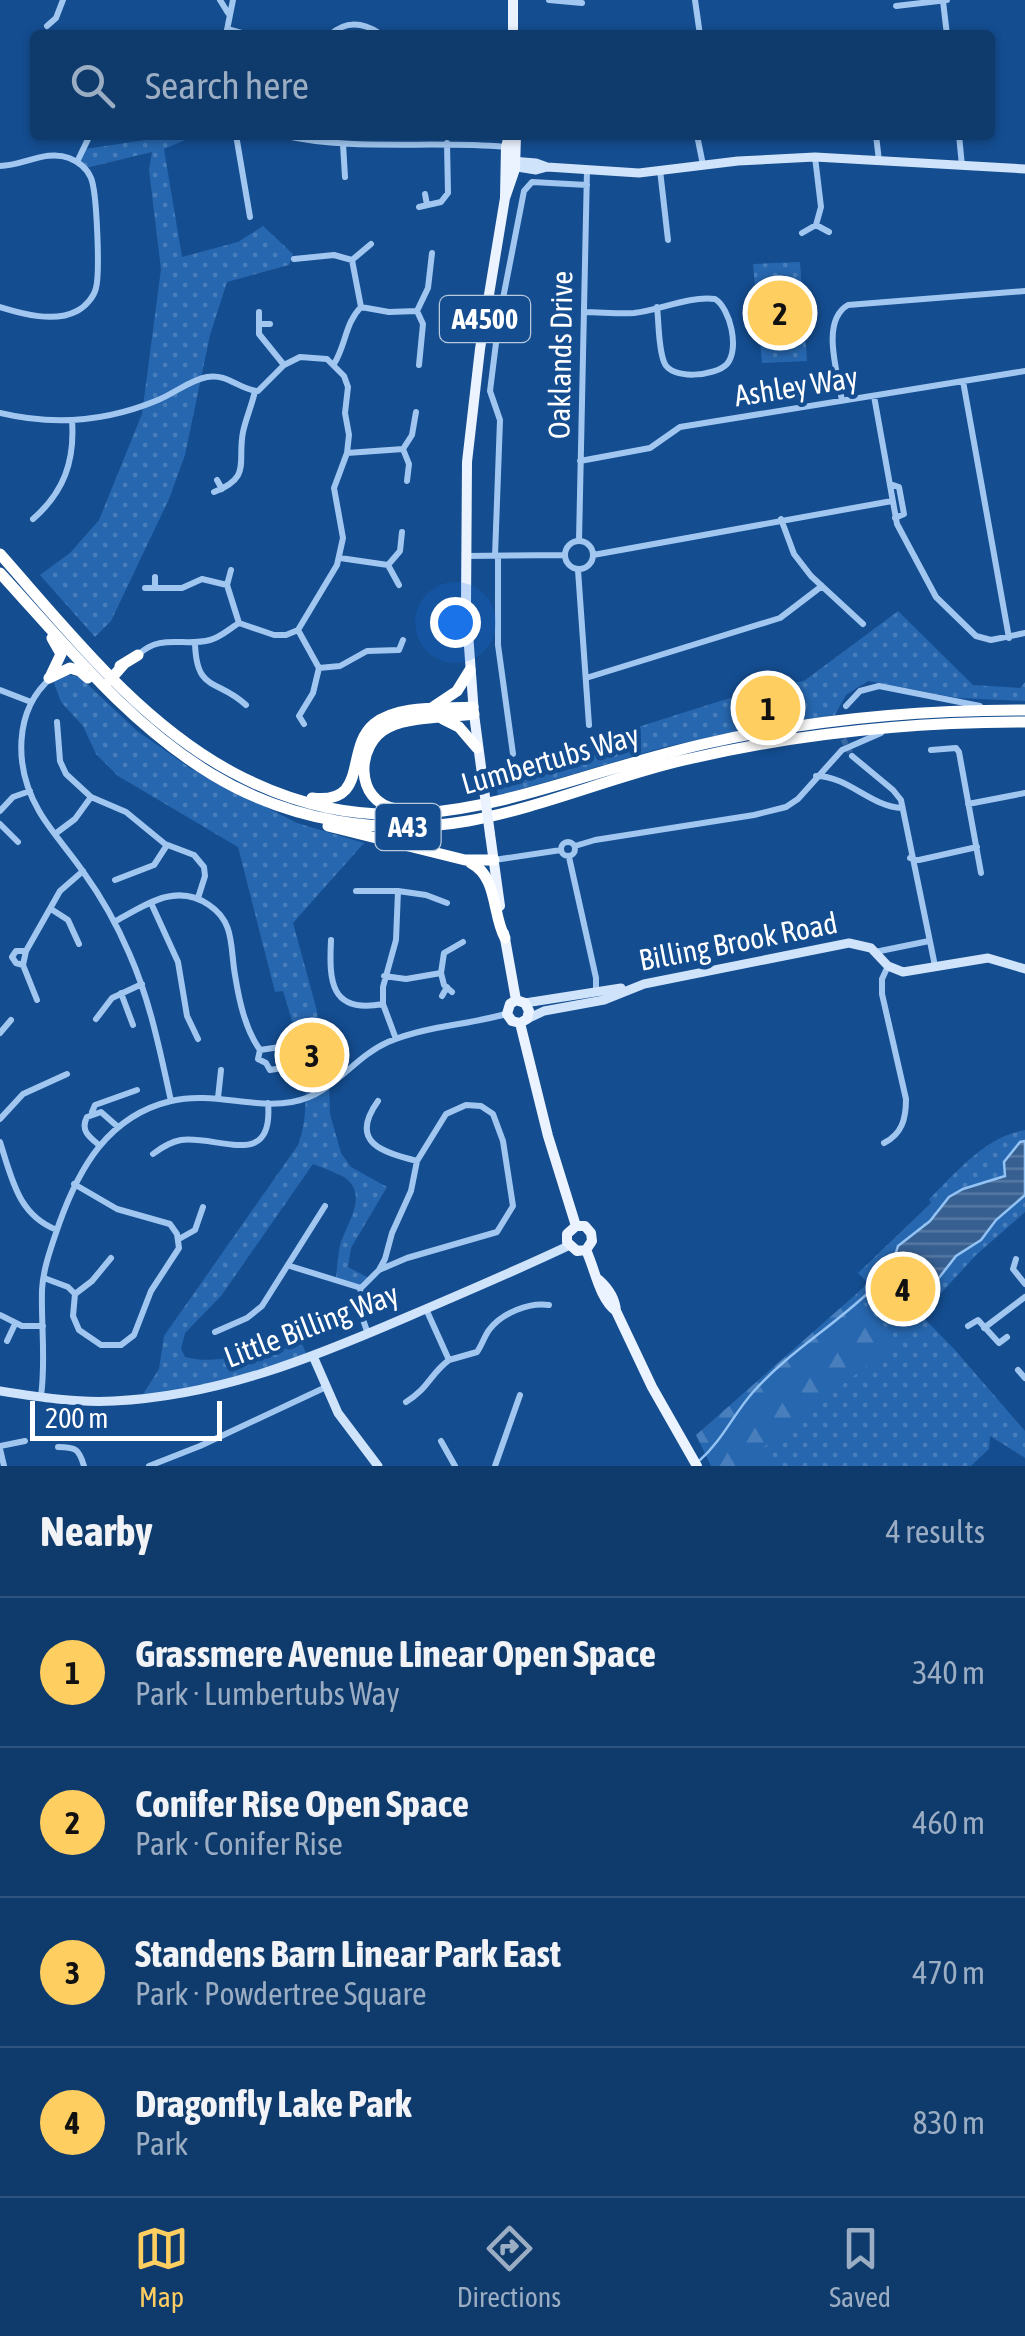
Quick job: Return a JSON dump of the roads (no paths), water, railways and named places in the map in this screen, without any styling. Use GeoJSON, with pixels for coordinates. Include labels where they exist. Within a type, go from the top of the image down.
{"type":"FeatureCollection","features":[{"type":"Feature","properties":{"kind":"highway","name":"Lumbertubs Way"},"geometry":{"type":"LineString","coordinates":[[0,554],[111,676],[207,757],[277,799],[332,808],[378,814],[454,811],[509,800],[664,753],[760,732],[870,716],[1025,710]]}},
{"type":"Feature","properties":{"kind":"highway","name":"Lumbertubs Way"},"geometry":{"type":"LineString","coordinates":[[0,572],[76,657],[145,726],[181,755],[215,777],[351,824],[449,824],[521,808],[678,762],[767,743],[896,726],[1025,722]]}},
{"type":"Feature","properties":{"kind":"highway"},"geometry":{"type":"LineString","coordinates":[[16,573],[24,589],[78,649],[76,657]]}},
{"type":"Feature","properties":{"kind":"highway"},"geometry":{"type":"LineString","coordinates":[[24,599],[59,648],[60,660],[49,678]]}},
{"type":"Feature","properties":{"kind":"highway"},"geometry":{"type":"LineString","coordinates":[[62,623],[111,666],[124,664]]}},
{"type":"Feature","properties":{"kind":"highway"},"geometry":{"type":"LineString","coordinates":[[138,655],[111,676],[113,688],[181,755]]}},
{"type":"Feature","properties":{"kind":"highway"},"geometry":{"type":"LineString","coordinates":[[138,655],[128,679],[148,711]]}},
{"type":"Feature","properties":{"kind":"highway"},"geometry":{"type":"LineString","coordinates":[[49,678],[70,668],[80,671],[122,711],[145,726]]}},
{"type":"Feature","properties":{"kind":"highway"},"geometry":{"type":"LineString","coordinates":[[424,710],[448,699],[470,670]]}},
{"type":"Feature","properties":{"kind":"highway"},"geometry":{"type":"LineString","coordinates":[[277,799],[294,792],[335,798],[351,782],[364,735],[388,716],[424,710],[473,710]]}},
{"type":"Feature","properties":{"kind":"highway"},"geometry":{"type":"LineString","coordinates":[[454,811],[384,807],[366,789],[368,754],[377,735],[395,724],[440,719],[473,710]]}},
{"type":"Feature","properties":{"kind":"highway"},"geometry":{"type":"LineString","coordinates":[[440,719],[459,727],[477,748]]}},
{"type":"Feature","properties":{"kind":"highway"},"geometry":{"type":"LineString","coordinates":[[277,799],[334,828],[465,860],[494,860]]}},
{"type":"Feature","properties":{"kind":"highway"},"geometry":{"type":"LineString","coordinates":[[465,860],[486,876],[504,938]]}},
{"type":"Feature","properties":{"kind":"main road"},"geometry":{"type":"LineString","coordinates":[[513,0],[513,30]]}},
{"type":"Feature","properties":{"kind":"main road","name":"A4500"},"geometry":{"type":"LineString","coordinates":[[510,140],[512,163],[472,403],[465,556],[477,748],[504,938],[521,1002]]}},
{"type":"Feature","properties":{"kind":"main road"},"geometry":{"type":"LineString","coordinates":[[523,1021],[512,1021],[508,1007],[521,1002],[529,1010],[523,1021],[548,1136],[576,1226]]}},
{"type":"Feature","properties":{"kind":"main road"},"geometry":{"type":"LineString","coordinates":[[576,1226],[585,1226],[591,1233],[591,1244],[586,1250],[576,1252],[568,1246],[567,1234],[576,1226]]}},
{"type":"Feature","properties":{"kind":"main road"},"geometry":{"type":"LineString","coordinates":[[586,1250],[608,1304],[616,1312],[652,1387],[697,1466]]}},
{"type":"Feature","properties":{"kind":"street"},"geometry":{"type":"LineString","coordinates":[[47,26],[56,18],[64,0]]}},
{"type":"Feature","properties":{"kind":"street"},"geometry":{"type":"LineString","coordinates":[[220,0],[229,14]]}},
{"type":"Feature","properties":{"kind":"street"},"geometry":{"type":"LineString","coordinates":[[227,30],[233,0]]}},
{"type":"Feature","properties":{"kind":"street"},"geometry":{"type":"LineString","coordinates":[[549,0],[582,2]]}},
{"type":"Feature","properties":{"kind":"street"},"geometry":{"type":"LineString","coordinates":[[695,0],[699,30]]}},
{"type":"Feature","properties":{"kind":"street"},"geometry":{"type":"LineString","coordinates":[[896,6],[944,0],[947,30]]}},
{"type":"Feature","properties":{"kind":"street"},"geometry":{"type":"LineString","coordinates":[[336,30],[349,24],[374,30]]}},
{"type":"Feature","properties":{"kind":"street"},"geometry":{"type":"LineString","coordinates":[[77,162],[88,140]]}},
{"type":"Feature","properties":{"kind":"street"},"geometry":{"type":"LineString","coordinates":[[237,140],[250,217]]}},
{"type":"Feature","properties":{"kind":"street"},"geometry":{"type":"LineString","coordinates":[[315,140],[342,144],[494,140]]}},
{"type":"Feature","properties":{"kind":"street"},"geometry":{"type":"LineString","coordinates":[[698,140],[703,164]]}},
{"type":"Feature","properties":{"kind":"street"},"geometry":{"type":"LineString","coordinates":[[877,140],[879,161]]}},
{"type":"Feature","properties":{"kind":"street"},"geometry":{"type":"LineString","coordinates":[[959,140],[962,166]]}},
{"type":"Feature","properties":{"kind":"street"},"geometry":{"type":"LineString","coordinates":[[425,194],[423,206],[441,202],[448,194],[447,143]]}},
{"type":"Feature","properties":{"kind":"street"},"geometry":{"type":"LineString","coordinates":[[342,144],[345,177]]}},
{"type":"Feature","properties":{"kind":"street"},"geometry":{"type":"LineString","coordinates":[[0,166],[52,154],[86,168],[94,190],[96,289],[87,304],[62,316],[20,313],[0,307]]}},
{"type":"Feature","properties":{"kind":"street"},"geometry":{"type":"LineString","coordinates":[[802,233],[816,225],[821,207],[815,157]]}},
{"type":"Feature","properties":{"kind":"street"},"geometry":{"type":"LineString","coordinates":[[512,163],[631,173],[815,157],[1025,169]]}},
{"type":"Feature","properties":{"kind":"street","name":"Oaklands Drive"},"geometry":{"type":"LineString","coordinates":[[579,541],[587,170]]}},
{"type":"Feature","properties":{"kind":"street"},"geometry":{"type":"LineString","coordinates":[[660,170],[668,240]]}},
{"type":"Feature","properties":{"kind":"street"},"geometry":{"type":"LineString","coordinates":[[513,754],[498,645],[500,420],[490,391],[524,191],[532,182],[587,185]]}},
{"type":"Feature","properties":{"kind":"street"},"geometry":{"type":"LineString","coordinates":[[816,225],[829,232]]}},
{"type":"Feature","properties":{"kind":"street"},"geometry":{"type":"LineString","coordinates":[[352,260],[372,244]]}},
{"type":"Feature","properties":{"kind":"street"},"geometry":{"type":"LineString","coordinates":[[294,259],[307,253],[352,260]]}},
{"type":"Feature","properties":{"kind":"street"},"geometry":{"type":"LineString","coordinates":[[419,365],[422,324],[417,311],[428,288],[432,253]]}},
{"type":"Feature","properties":{"kind":"street"},"geometry":{"type":"LineString","coordinates":[[352,260],[361,307]]}},
{"type":"Feature","properties":{"kind":"street"},"geometry":{"type":"LineString","coordinates":[[430,269],[439,270]]}},
{"type":"Feature","properties":{"kind":"street"},"geometry":{"type":"LineString","coordinates":[[842,401],[833,324],[838,311],[848,305],[1025,291]]}},
{"type":"Feature","properties":{"kind":"street"},"geometry":{"type":"LineString","coordinates":[[584,312],[636,313],[657,307],[709,298],[728,312],[732,354],[727,364],[682,376],[671,372],[664,362],[657,307]]}},
{"type":"Feature","properties":{"kind":"street"},"geometry":{"type":"LineString","coordinates":[[361,307],[417,311]]}},
{"type":"Feature","properties":{"kind":"street"},"geometry":{"type":"LineString","coordinates":[[334,364],[346,343],[353,316],[361,307]]}},
{"type":"Feature","properties":{"kind":"street"},"geometry":{"type":"LineString","coordinates":[[260,312],[264,344],[284,365]]}},
{"type":"Feature","properties":{"kind":"street"},"geometry":{"type":"LineString","coordinates":[[259,324],[270,324]]}},
{"type":"Feature","properties":{"kind":"street"},"geometry":{"type":"LineString","coordinates":[[420,343],[430,345]]}},
{"type":"Feature","properties":{"kind":"street"},"geometry":{"type":"LineString","coordinates":[[214,492],[240,474],[243,429],[254,391],[292,359],[310,356],[334,364],[348,387],[347,453],[334,488],[343,538],[340,558],[298,630],[274,636],[239,623]]}},
{"type":"Feature","properties":{"kind":"street","name":"Ashley Way"},"geometry":{"type":"LineString","coordinates":[[580,461],[650,448],[680,427],[1025,371]]}},
{"type":"Feature","properties":{"kind":"street"},"geometry":{"type":"LineString","coordinates":[[0,413],[36,420],[72,420],[139,407],[205,377],[231,379],[254,391]]}},
{"type":"Feature","properties":{"kind":"street"},"geometry":{"type":"LineString","coordinates":[[963,381],[1009,638]]}},
{"type":"Feature","properties":{"kind":"street"},"geometry":{"type":"LineString","coordinates":[[874,396],[895,518],[941,603],[976,636],[987,640],[1025,634]]}},
{"type":"Feature","properties":{"kind":"street"},"geometry":{"type":"LineString","coordinates":[[403,449],[412,435],[416,412]]}},
{"type":"Feature","properties":{"kind":"street"},"geometry":{"type":"LineString","coordinates":[[33,518],[53,499],[66,474],[72,452],[72,420]]}},
{"type":"Feature","properties":{"kind":"street"},"geometry":{"type":"LineString","coordinates":[[347,453],[403,449]]}},
{"type":"Feature","properties":{"kind":"street"},"geometry":{"type":"LineString","coordinates":[[403,449],[410,464],[407,481]]}},
{"type":"Feature","properties":{"kind":"street"},"geometry":{"type":"LineString","coordinates":[[217,480],[222,489]]}},
{"type":"Feature","properties":{"kind":"street"},"geometry":{"type":"LineString","coordinates":[[890,484],[900,488],[904,514],[895,518]]}},
{"type":"Feature","properties":{"kind":"street"},"geometry":{"type":"LineString","coordinates":[[593,555],[892,501]]}},
{"type":"Feature","properties":{"kind":"street"},"geometry":{"type":"LineString","coordinates":[[782,519],[794,554],[863,624]]}},
{"type":"Feature","properties":{"kind":"street"},"geometry":{"type":"LineString","coordinates":[[388,566],[400,551],[402,532]]}},
{"type":"Feature","properties":{"kind":"street"},"geometry":{"type":"LineString","coordinates":[[579,541],[588,544],[593,555],[590,564],[578,570],[569,566],[564,556],[567,546],[579,541]]}},
{"type":"Feature","properties":{"kind":"street"},"geometry":{"type":"LineString","coordinates":[[465,556],[564,556]]}},
{"type":"Feature","properties":{"kind":"street"},"geometry":{"type":"LineString","coordinates":[[340,558],[388,566]]}},
{"type":"Feature","properties":{"kind":"street"},"geometry":{"type":"LineString","coordinates":[[388,566],[399,586]]}},
{"type":"Feature","properties":{"kind":"street"},"geometry":{"type":"LineString","coordinates":[[231,570],[227,585],[239,623]]}},
{"type":"Feature","properties":{"kind":"street"},"geometry":{"type":"LineString","coordinates":[[578,570],[589,726]]}},
{"type":"Feature","properties":{"kind":"street"},"geometry":{"type":"LineString","coordinates":[[155,578],[155,588]]}},
{"type":"Feature","properties":{"kind":"street"},"geometry":{"type":"LineString","coordinates":[[145,588],[182,588],[202,579],[227,585]]}},
{"type":"Feature","properties":{"kind":"street"},"geometry":{"type":"LineString","coordinates":[[586,678],[780,618],[822,586]]}},
{"type":"Feature","properties":{"kind":"street"},"geometry":{"type":"LineString","coordinates":[[138,655],[165,640],[195,642],[216,638],[239,623]]}},
{"type":"Feature","properties":{"kind":"street"},"geometry":{"type":"LineString","coordinates":[[289,720],[302,720],[319,668],[298,630]]}},
{"type":"Feature","properties":{"kind":"street"},"geometry":{"type":"LineString","coordinates":[[319,668],[340,666],[367,651],[402,652],[403,640]]}},
{"type":"Feature","properties":{"kind":"street"},"geometry":{"type":"LineString","coordinates":[[195,642],[195,660],[202,678],[246,706]]}},
{"type":"Feature","properties":{"kind":"street"},"geometry":{"type":"LineString","coordinates":[[76,657],[49,678],[31,702],[21,738],[21,757],[38,810],[114,922],[142,984],[172,1101]]}},
{"type":"Feature","properties":{"kind":"street"},"geometry":{"type":"LineString","coordinates":[[846,706],[860,691],[879,686],[1002,710]]}},
{"type":"Feature","properties":{"kind":"street"},"geometry":{"type":"LineString","coordinates":[[0,690],[31,702]]}},
{"type":"Feature","properties":{"kind":"street"},"geometry":{"type":"LineString","coordinates":[[57,722],[60,762],[66,774],[91,797],[126,812],[168,846],[194,854],[204,867],[205,876],[198,898]]}},
{"type":"Feature","properties":{"kind":"street"},"geometry":{"type":"LineString","coordinates":[[494,860],[561,850],[567,842],[575,846],[772,812],[798,799],[830,760],[850,744],[896,726]]}},
{"type":"Feature","properties":{"kind":"street"},"geometry":{"type":"LineString","coordinates":[[931,750],[956,748],[959,752],[981,873]]}},
{"type":"Feature","properties":{"kind":"street"},"geometry":{"type":"LineString","coordinates":[[852,756],[893,790],[902,808],[934,966]]}},
{"type":"Feature","properties":{"kind":"street"},"geometry":{"type":"LineString","coordinates":[[830,760],[834,778]]}},
{"type":"Feature","properties":{"kind":"street"},"geometry":{"type":"LineString","coordinates":[[816,776],[834,778],[886,805],[902,808]]}},
{"type":"Feature","properties":{"kind":"street"},"geometry":{"type":"LineString","coordinates":[[0,812],[13,797],[30,791]]}},
{"type":"Feature","properties":{"kind":"street"},"geometry":{"type":"LineString","coordinates":[[968,804],[1025,793]]}},
{"type":"Feature","properties":{"kind":"street"},"geometry":{"type":"LineString","coordinates":[[55,834],[75,819],[91,797]]}},
{"type":"Feature","properties":{"kind":"street"},"geometry":{"type":"LineString","coordinates":[[0,824],[18,842]]}},
{"type":"Feature","properties":{"kind":"street"},"geometry":{"type":"LineString","coordinates":[[115,880],[154,865],[168,846]]}},
{"type":"Feature","properties":{"kind":"street"},"geometry":{"type":"LineString","coordinates":[[569,857],[575,846]]}},
{"type":"Feature","properties":{"kind":"street"},"geometry":{"type":"LineString","coordinates":[[910,858],[920,860],[977,847]]}},
{"type":"Feature","properties":{"kind":"street"},"geometry":{"type":"LineString","coordinates":[[561,850],[569,857],[598,991],[589,1002]]}},
{"type":"Feature","properties":{"kind":"street"},"geometry":{"type":"LineString","coordinates":[[37,1000],[23,965],[26,951],[64,886],[82,870]]}},
{"type":"Feature","properties":{"kind":"street"},"geometry":{"type":"LineString","coordinates":[[396,1039],[383,1004],[384,976],[396,940],[398,890]]}},
{"type":"Feature","properties":{"kind":"street"},"geometry":{"type":"LineString","coordinates":[[356,891],[398,890],[447,903]]}},
{"type":"Feature","properties":{"kind":"street"},"geometry":{"type":"LineString","coordinates":[[114,922],[174,894],[198,898],[216,910],[228,925],[244,1012],[260,1050],[258,1059],[270,1070],[288,1066],[280,1047],[260,1050]]}},
{"type":"Feature","properties":{"kind":"street"},"geometry":{"type":"LineString","coordinates":[[150,902],[178,962],[187,1016],[198,1039]]}},
{"type":"Feature","properties":{"kind":"street"},"geometry":{"type":"LineString","coordinates":[[51,909],[68,920],[80,944]]}},
{"type":"Feature","properties":{"kind":"street"},"geometry":{"type":"LineString","coordinates":[[331,940],[330,978],[336,993],[355,1005],[383,1004]]}},
{"type":"Feature","properties":{"kind":"street"},"geometry":{"type":"LineString","coordinates":[[875,952],[929,940]]}},
{"type":"Feature","properties":{"kind":"street"},"geometry":{"type":"LineString","coordinates":[[442,996],[449,990],[441,973],[444,954],[448,948],[464,942]]}},
{"type":"Feature","properties":{"kind":"street","name":"Billing Brook Road"},"geometry":{"type":"LineString","coordinates":[[521,1002],[628,988],[849,943],[875,952],[888,966]]}},
{"type":"Feature","properties":{"kind":"street"},"geometry":{"type":"LineString","coordinates":[[884,1143],[900,1130],[906,1116],[906,1100],[881,986],[888,966],[902,972],[988,958],[1025,969]]}},
{"type":"Feature","properties":{"kind":"street"},"geometry":{"type":"LineString","coordinates":[[384,976],[406,979],[441,973]]}},
{"type":"Feature","properties":{"kind":"street"},"geometry":{"type":"LineString","coordinates":[[96,1019],[106,1004],[142,984]]}},
{"type":"Feature","properties":{"kind":"street","name":"Billing Brook Road"},"geometry":{"type":"LineString","coordinates":[[523,1021],[537,1013],[589,1002],[628,988]]}},
{"type":"Feature","properties":{"kind":"street"},"geometry":{"type":"LineString","coordinates":[[121,993],[133,1025]]}},
{"type":"Feature","properties":{"kind":"street"},"geometry":{"type":"LineString","coordinates":[[41,1396],[45,1359],[44,1278],[57,1230],[74,1184],[99,1145],[118,1128],[142,1112],[172,1101],[218,1098],[291,1102],[322,1091],[375,1049],[396,1039],[507,1014]]}},
{"type":"Feature","properties":{"kind":"street"},"geometry":{"type":"LineString","coordinates":[[0,1033],[11,1020]]}},
{"type":"Feature","properties":{"kind":"street"},"geometry":{"type":"LineString","coordinates":[[218,1098],[221,1070]]}},
{"type":"Feature","properties":{"kind":"street"},"geometry":{"type":"LineString","coordinates":[[0,1119],[23,1094],[68,1074]]}},
{"type":"Feature","properties":{"kind":"street"},"geometry":{"type":"LineString","coordinates":[[99,1145],[85,1130],[85,1119],[95,1105],[137,1090]]}},
{"type":"Feature","properties":{"kind":"street"},"geometry":{"type":"LineString","coordinates":[[378,1101],[367,1126],[372,1143],[381,1150],[417,1161]]}},
{"type":"Feature","properties":{"kind":"street"},"geometry":{"type":"LineString","coordinates":[[153,1154],[178,1140],[250,1146],[263,1134],[268,1103]]}},
{"type":"Feature","properties":{"kind":"street"},"geometry":{"type":"LineString","coordinates":[[368,1334],[358,1305],[361,1288],[380,1270],[406,1258],[497,1232],[510,1215],[513,1206],[500,1127],[493,1114],[481,1106],[466,1105],[446,1114],[417,1161],[411,1191],[380,1270]]}},
{"type":"Feature","properties":{"kind":"street"},"geometry":{"type":"LineString","coordinates":[[91,1114],[104,1113],[118,1128]]}},
{"type":"Feature","properties":{"kind":"street"},"geometry":{"type":"LineString","coordinates":[[0,1142],[28,1212],[57,1230]]}},
{"type":"Feature","properties":{"kind":"street"},"geometry":{"type":"LineString","coordinates":[[44,1278],[68,1286],[75,1294],[73,1316],[85,1336],[101,1345],[121,1345],[130,1341],[151,1291],[177,1254],[179,1239],[170,1224],[117,1209],[74,1184]]}},
{"type":"Feature","properties":{"kind":"street"},"geometry":{"type":"LineString","coordinates":[[215,1332],[247,1318],[262,1306],[325,1206]]}},
{"type":"Feature","properties":{"kind":"street"},"geometry":{"type":"LineString","coordinates":[[179,1239],[195,1230],[203,1207]]}},
{"type":"Feature","properties":{"kind":"street","name":"Little Billing Way"},"geometry":{"type":"LineString","coordinates":[[0,1391],[113,1402],[199,1391],[252,1379],[368,1334],[568,1246]]}},
{"type":"Feature","properties":{"kind":"street"},"geometry":{"type":"LineString","coordinates":[[75,1294],[108,1261],[95,1257]]}},
{"type":"Feature","properties":{"kind":"street"},"geometry":{"type":"LineString","coordinates":[[1016,1259],[1013,1270],[1025,1284]]}},
{"type":"Feature","properties":{"kind":"street"},"geometry":{"type":"LineString","coordinates":[[290,1266],[361,1288]]}},
{"type":"Feature","properties":{"kind":"street"},"geometry":{"type":"LineString","coordinates":[[984,1328],[1025,1297]]}},
{"type":"Feature","properties":{"kind":"street"},"geometry":{"type":"LineString","coordinates":[[406,1402],[424,1391],[449,1360],[476,1352],[488,1330],[524,1306],[549,1305]]}},
{"type":"Feature","properties":{"kind":"street"},"geometry":{"type":"LineString","coordinates":[[426,1309],[449,1360]]}},
{"type":"Feature","properties":{"kind":"street"},"geometry":{"type":"LineString","coordinates":[[0,1315],[15,1324],[43,1326]]}},
{"type":"Feature","properties":{"kind":"street"},"geometry":{"type":"LineString","coordinates":[[968,1326],[978,1320],[1000,1343],[1007,1338]]}},
{"type":"Feature","properties":{"kind":"street"},"geometry":{"type":"LineString","coordinates":[[7,1341],[15,1324]]}},
{"type":"Feature","properties":{"kind":"street"},"geometry":{"type":"LineString","coordinates":[[313,1356],[338,1413],[378,1466]]}},
{"type":"Feature","properties":{"kind":"street"},"geometry":{"type":"LineString","coordinates":[[1018,1370],[1025,1378]]}},
{"type":"Feature","properties":{"kind":"street"},"geometry":{"type":"LineString","coordinates":[[155,1465],[326,1386]]}},
{"type":"Feature","properties":{"kind":"street"},"geometry":{"type":"LineString","coordinates":[[496,1466],[520,1395]]}},
{"type":"Feature","properties":{"kind":"street"},"geometry":{"type":"LineString","coordinates":[[4,1466],[0,1448],[25,1441]]}},
{"type":"Feature","properties":{"kind":"street"},"geometry":{"type":"LineString","coordinates":[[441,1441],[455,1466]]}},
{"type":"Feature","properties":{"kind":"street"},"geometry":{"type":"LineString","coordinates":[[58,1446],[79,1450],[84,1466]]}},
{"type":"Feature","properties":{"kind":"waterway"},"geometry":{"type":"LineString","coordinates":[[700,1460],[767,1377],[869,1292]]}},
{"type":"Feature","properties":{"kind":"tunnel"},"geometry":{"type":"LineString","coordinates":[[839,731],[852,756]]}},
{"type":"Feature","properties":{"kind":"place","name":"Conifer Rise Open Space"},"geometry":{"type":"Point","coordinates":[780,313]}},
{"type":"Feature","properties":{"kind":"place","name":"Grassmere Avenue Linear Open Space"},"geometry":{"type":"Point","coordinates":[768,708]}},
{"type":"Feature","properties":{"kind":"place","name":"Standens Barn Linear Park East"},"geometry":{"type":"Point","coordinates":[312,1055]}},
{"type":"Feature","properties":{"kind":"place","name":"Dragonfly Lake Park"},"geometry":{"type":"Point","coordinates":[903,1289]}}]}
